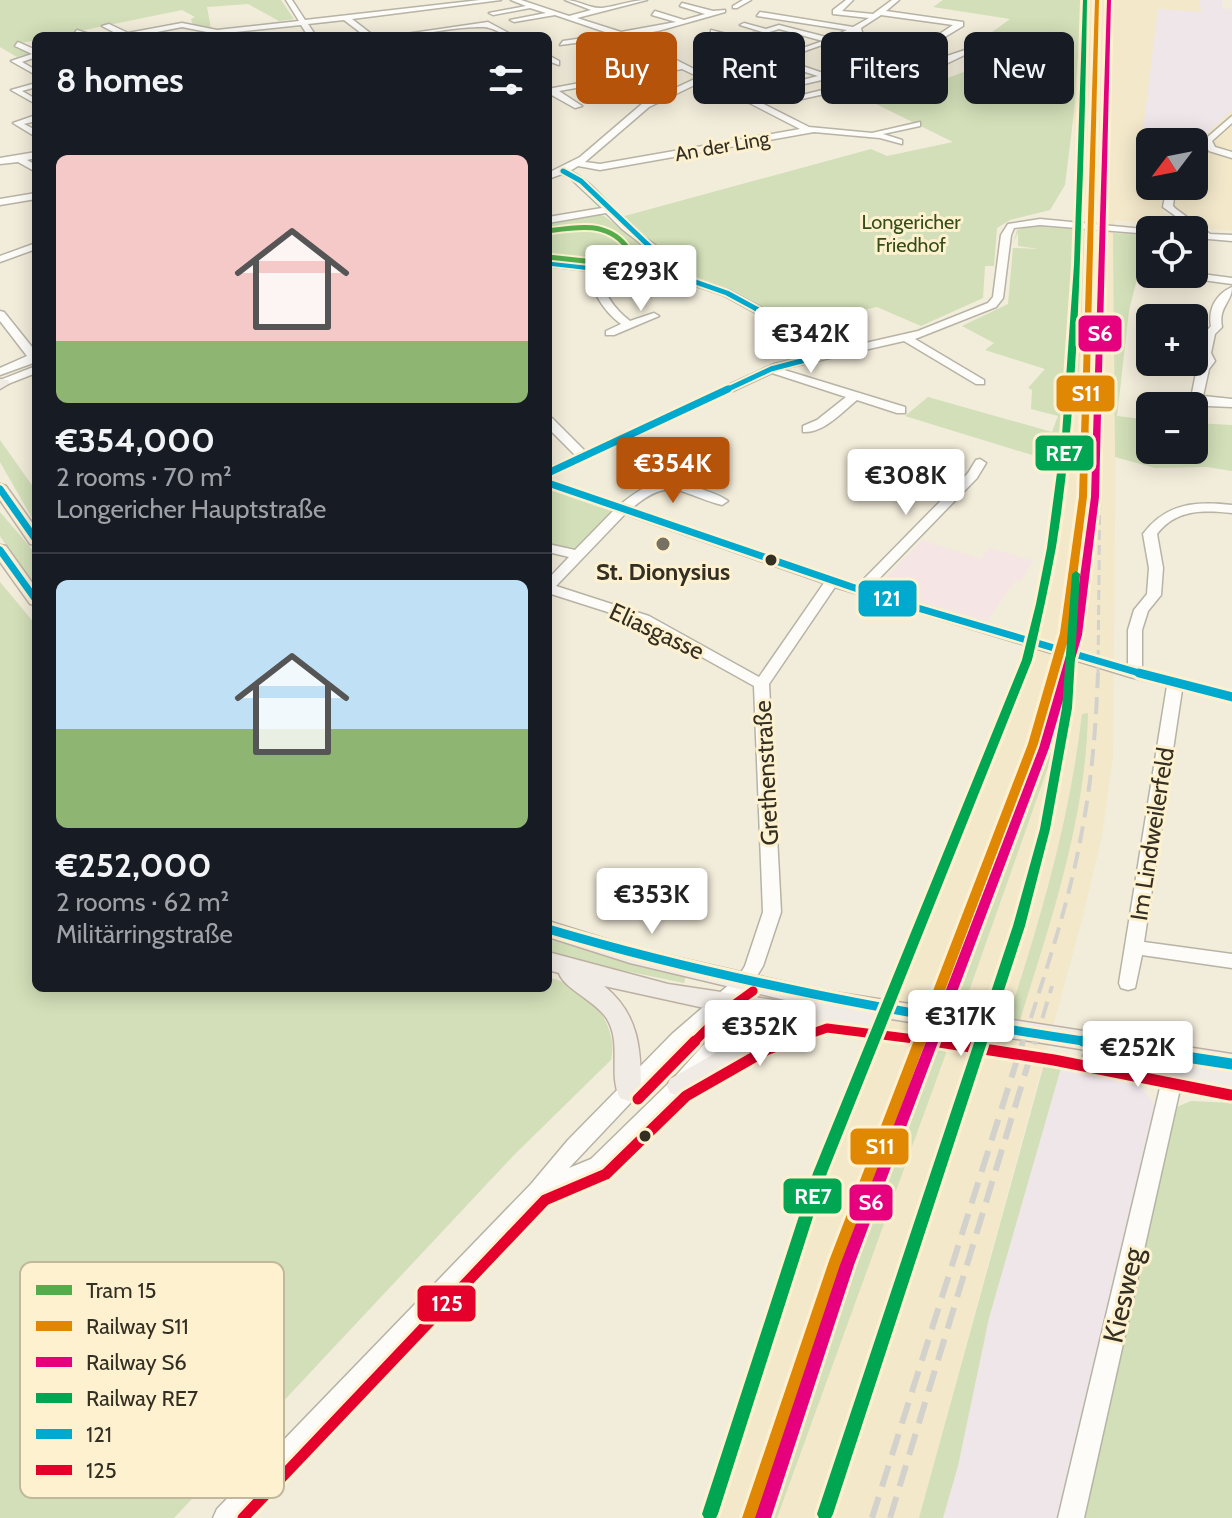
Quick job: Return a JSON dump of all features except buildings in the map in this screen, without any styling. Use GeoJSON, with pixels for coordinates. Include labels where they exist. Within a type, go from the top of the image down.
{"type":"FeatureCollection","features":[{"type":"Feature","properties":{"kind":"main road"},"geometry":{"type":"LineString","coordinates":[[0,489],[32,534]]}},
{"type":"Feature","properties":{"kind":"main road"},"geometry":{"type":"LineString","coordinates":[[0,550],[32,594]]}},
{"type":"Feature","properties":{"kind":"main road"},"geometry":{"type":"LineString","coordinates":[[552,930],[630,955],[876,1009],[1232,1064]]}},
{"type":"Feature","properties":{"kind":"main road"},"geometry":{"type":"LineString","coordinates":[[552,962],[716,1003],[874,1020],[1040,1046],[1232,1083]]}},
{"type":"Feature","properties":{"kind":"main road"},"geometry":{"type":"LineString","coordinates":[[552,963],[600,994],[626,1025],[629,1091]]}},
{"type":"Feature","properties":{"kind":"main road"},"geometry":{"type":"LineString","coordinates":[[679,1086],[763,1038],[825,1016]]}},
{"type":"Feature","properties":{"kind":"street"},"geometry":{"type":"LineString","coordinates":[[289,0],[309,32]]}},
{"type":"Feature","properties":{"kind":"street"},"geometry":{"type":"LineString","coordinates":[[231,32],[498,0]]}},
{"type":"Feature","properties":{"kind":"street"},"geometry":{"type":"LineString","coordinates":[[514,0],[614,32]]}},
{"type":"Feature","properties":{"kind":"street"},"geometry":{"type":"LineString","coordinates":[[568,0],[599,10]]}},
{"type":"Feature","properties":{"kind":"street"},"geometry":{"type":"LineString","coordinates":[[612,0],[625,4]]}},
{"type":"Feature","properties":{"kind":"street"},"geometry":{"type":"LineString","coordinates":[[569,17],[644,0]]}},
{"type":"Feature","properties":{"kind":"street"},"geometry":{"type":"LineString","coordinates":[[735,7],[748,0]]}},
{"type":"Feature","properties":{"kind":"street"},"geometry":{"type":"LineString","coordinates":[[850,0],[836,12],[960,24]]}},
{"type":"Feature","properties":{"kind":"street"},"geometry":{"type":"LineString","coordinates":[[855,32],[896,0]]}},
{"type":"Feature","properties":{"kind":"street"},"geometry":{"type":"LineString","coordinates":[[682,5],[714,14]]}},
{"type":"Feature","properties":{"kind":"street"},"geometry":{"type":"LineString","coordinates":[[493,13],[537,7]]}},
{"type":"Feature","properties":{"kind":"street"},"geometry":{"type":"LineString","coordinates":[[640,32],[723,11]]}},
{"type":"Feature","properties":{"kind":"street"},"geometry":{"type":"LineString","coordinates":[[655,13],[684,22]]}},
{"type":"Feature","properties":{"kind":"street"},"geometry":{"type":"LineString","coordinates":[[514,20],[557,14]]}},
{"type":"Feature","properties":{"kind":"street"},"geometry":{"type":"LineString","coordinates":[[760,14],[796,21]]}},
{"type":"Feature","properties":{"kind":"street"},"geometry":{"type":"LineString","coordinates":[[346,18],[365,32]]}},
{"type":"Feature","properties":{"kind":"street"},"geometry":{"type":"LineString","coordinates":[[763,32],[802,19],[859,30]]}},
{"type":"Feature","properties":{"kind":"street"},"geometry":{"type":"LineString","coordinates":[[915,26],[924,19]]}},
{"type":"Feature","properties":{"kind":"street"},"geometry":{"type":"LineString","coordinates":[[536,26],[578,20]]}},
{"type":"Feature","properties":{"kind":"street"},"geometry":{"type":"LineString","coordinates":[[628,20],[658,29]]}},
{"type":"Feature","properties":{"kind":"street"},"geometry":{"type":"LineString","coordinates":[[948,32],[973,20]]}},
{"type":"Feature","properties":{"kind":"street"},"geometry":{"type":"LineString","coordinates":[[427,32],[488,24],[503,32]]}},
{"type":"Feature","properties":{"kind":"street"},"geometry":{"type":"LineString","coordinates":[[145,25],[155,30]]}},
{"type":"Feature","properties":{"kind":"street"},"geometry":{"type":"LineString","coordinates":[[146,32],[182,25],[209,32]]}},
{"type":"Feature","properties":{"kind":"street"},"geometry":{"type":"LineString","coordinates":[[744,25],[766,31]]}},
{"type":"Feature","properties":{"kind":"street"},"geometry":{"type":"LineString","coordinates":[[106,26],[119,32]]}},
{"type":"Feature","properties":{"kind":"street"},"geometry":{"type":"LineString","coordinates":[[562,33],[600,27]]}},
{"type":"Feature","properties":{"kind":"street"},"geometry":{"type":"LineString","coordinates":[[779,27],[821,38]]}},
{"type":"Feature","properties":{"kind":"street"},"geometry":{"type":"LineString","coordinates":[[563,43],[576,41]]}},
{"type":"Feature","properties":{"kind":"street"},"geometry":{"type":"LineString","coordinates":[[18,44],[32,52]]}},
{"type":"Feature","properties":{"kind":"street"},"geometry":{"type":"LineString","coordinates":[[32,55],[15,61],[32,71]]}},
{"type":"Feature","properties":{"kind":"street"},"geometry":{"type":"LineString","coordinates":[[677,62],[693,71]]}},
{"type":"Feature","properties":{"kind":"street"},"geometry":{"type":"LineString","coordinates":[[552,91],[684,66]]}},
{"type":"Feature","properties":{"kind":"street"},"geometry":{"type":"LineString","coordinates":[[552,175],[578,163],[633,114],[675,89],[693,83]]}},
{"type":"Feature","properties":{"kind":"street"},"geometry":{"type":"LineString","coordinates":[[0,91],[32,86]]}},
{"type":"Feature","properties":{"kind":"street"},"geometry":{"type":"LineString","coordinates":[[15,90],[32,100]]}},
{"type":"Feature","properties":{"kind":"street"},"geometry":{"type":"LineString","coordinates":[[552,92],[578,106]]}},
{"type":"Feature","properties":{"kind":"street"},"geometry":{"type":"LineString","coordinates":[[805,97],[821,94]]}},
{"type":"Feature","properties":{"kind":"street"},"geometry":{"type":"LineString","coordinates":[[758,104],[808,130]]}},
{"type":"Feature","properties":{"kind":"street"},"geometry":{"type":"LineString","coordinates":[[32,119],[13,123],[32,132]]}},
{"type":"Feature","properties":{"kind":"street"},"geometry":{"type":"LineString","coordinates":[[1232,119],[1207,141],[1212,149],[1232,155]]}},
{"type":"Feature","properties":{"kind":"street","name":"An der Ling"},"geometry":{"type":"LineString","coordinates":[[867,135],[917,124]]}},
{"type":"Feature","properties":{"kind":"street","name":"An der Ling"},"geometry":{"type":"LineString","coordinates":[[578,163],[600,167],[808,130],[867,135],[899,142]]}},
{"type":"Feature","properties":{"kind":"street"},"geometry":{"type":"LineString","coordinates":[[0,161],[32,156]]}},
{"type":"Feature","properties":{"kind":"street"},"geometry":{"type":"LineString","coordinates":[[20,159],[32,166]]}},
{"type":"Feature","properties":{"kind":"street"},"geometry":{"type":"LineString","coordinates":[[563,171],[577,177],[606,210],[661,254],[665,268]]}},
{"type":"Feature","properties":{"kind":"street"},"geometry":{"type":"LineString","coordinates":[[0,202],[32,197]]}},
{"type":"Feature","properties":{"kind":"street"},"geometry":{"type":"LineString","coordinates":[[24,200],[32,205]]}},
{"type":"Feature","properties":{"kind":"street"},"geometry":{"type":"LineString","coordinates":[[1169,200],[1168,207],[1182,216]]}},
{"type":"Feature","properties":{"kind":"street"},"geometry":{"type":"LineString","coordinates":[[552,219],[606,210]]}},
{"type":"Feature","properties":{"kind":"street"},"geometry":{"type":"LineString","coordinates":[[552,471],[771,369],[797,360],[906,338],[947,325],[996,301],[1006,235],[1011,226],[1040,222],[1136,230]]}},
{"type":"Feature","properties":{"kind":"street"},"geometry":{"type":"LineString","coordinates":[[1208,236],[1232,238]]}},
{"type":"Feature","properties":{"kind":"street"},"geometry":{"type":"LineString","coordinates":[[0,259],[32,247]]}},
{"type":"Feature","properties":{"kind":"street"},"geometry":{"type":"LineString","coordinates":[[552,263],[611,269],[665,268],[727,293],[836,352]]}},
{"type":"Feature","properties":{"kind":"street"},"geometry":{"type":"LineString","coordinates":[[595,268],[602,297],[618,319],[629,325]]}},
{"type":"Feature","properties":{"kind":"street"},"geometry":{"type":"LineString","coordinates":[[1208,278],[1232,281]]}},
{"type":"Feature","properties":{"kind":"street"},"geometry":{"type":"LineString","coordinates":[[1217,327],[1214,320],[1218,304],[1232,290]]}},
{"type":"Feature","properties":{"kind":"street"},"geometry":{"type":"LineString","coordinates":[[0,314],[32,355]]}},
{"type":"Feature","properties":{"kind":"street"},"geometry":{"type":"LineString","coordinates":[[610,333],[654,316]]}},
{"type":"Feature","properties":{"kind":"street"},"geometry":{"type":"LineString","coordinates":[[1217,327],[1232,330]]}},
{"type":"Feature","properties":{"kind":"street"},"geometry":{"type":"LineString","coordinates":[[1217,327],[1210,333],[1205,353],[1209,361],[1203,368],[1197,398],[1208,402],[1232,403]]}},
{"type":"Feature","properties":{"kind":"street"},"geometry":{"type":"LineString","coordinates":[[906,338],[980,382]]}},
{"type":"Feature","properties":{"kind":"street"},"geometry":{"type":"LineString","coordinates":[[1,381],[32,362]]}},
{"type":"Feature","properties":{"kind":"street"},"geometry":{"type":"LineString","coordinates":[[771,369],[901,410]]}},
{"type":"Feature","properties":{"kind":"street"},"geometry":{"type":"LineString","coordinates":[[807,429],[821,423],[855,396]]}},
{"type":"Feature","properties":{"kind":"street"},"geometry":{"type":"LineString","coordinates":[[552,425],[583,456]]}},
{"type":"Feature","properties":{"kind":"street"},"geometry":{"type":"LineString","coordinates":[[860,591],[973,475],[980,463]]}},
{"type":"Feature","properties":{"kind":"street"},"geometry":{"type":"LineString","coordinates":[[552,583],[623,509],[649,487],[667,483],[722,501]]}},
{"type":"Feature","properties":{"kind":"street"},"geometry":{"type":"LineString","coordinates":[[552,484],[860,591],[1135,674],[1232,697]]}},
{"type":"Feature","properties":{"kind":"street"},"geometry":{"type":"LineString","coordinates":[[1135,674],[1135,630],[1141,610],[1154,595],[1156,568],[1150,534],[1159,520],[1181,509],[1200,506],[1232,509]]}},
{"type":"Feature","properties":{"kind":"street"},"geometry":{"type":"LineString","coordinates":[[552,549],[579,555]]}},
{"type":"Feature","properties":{"kind":"street","name":"Grethenstraße"},"geometry":{"type":"LineString","coordinates":[[746,981],[760,951],[772,912],[761,684],[832,582]]}},
{"type":"Feature","properties":{"kind":"street","name":"Eliasgasse"},"geometry":{"type":"LineString","coordinates":[[552,588],[644,619],[761,684]]}},
{"type":"Feature","properties":{"kind":"street","name":"Im Lindweilerfeld"},"geometry":{"type":"LineString","coordinates":[[1128,983],[1175,685]]}},
{"type":"Feature","properties":{"kind":"street"},"geometry":{"type":"LineString","coordinates":[[1134,947],[1232,961]]}},
{"type":"Feature","properties":{"kind":"street"},"geometry":{"type":"LineString","coordinates":[[284,1457],[538,1190],[575,1146],[716,1003],[746,981]]}},
{"type":"Feature","properties":{"kind":"street"},"geometry":{"type":"LineString","coordinates":[[538,1190],[598,1165],[679,1086],[748,1008],[746,981]]}},
{"type":"Feature","properties":{"kind":"street","name":"Kiesweg"},"geometry":{"type":"LineString","coordinates":[[1071,1518],[1174,1071]]}},
{"type":"Feature","properties":{"kind":"street"},"geometry":{"type":"LineString","coordinates":[[226,1518],[245,1498]]}},
{"type":"Feature","properties":{"kind":"shaded area"},"geometry":{"type":"Polygon","coordinates":[[[1082,0],[1199,0],[1202,12],[1158,9],[1143,128],[1136,128],[1136,200],[1162,200],[1163,212],[1170,216],[1136,216],[1136,222],[1116,220],[1114,224],[1113,756],[1102,836],[1082,920],[919,1518],[702,1518],[794,1245],[1005,737],[1031,662],[1054,578],[1067,499],[1079,368],[1085,230],[1074,229],[1074,112],[1082,0]]]}},
{"type":"Feature","properties":{"kind":"shaded area"},"geometry":{"type":"Polygon","coordinates":[[[1199,0],[1223,0],[1222,8],[1232,9],[1232,110],[1208,133],[1208,128],[1143,128],[1158,9],[1201,12],[1199,0]]]}},
{"type":"Feature","properties":{"kind":"shaded area"},"geometry":{"type":"Polygon","coordinates":[[[1232,110],[1232,231],[1208,227],[1208,216],[1183,216],[1173,208],[1174,200],[1208,200],[1208,133],[1232,110]]]}},
{"type":"Feature","properties":{"kind":"shaded area"},"geometry":{"type":"Polygon","coordinates":[[[922,540],[981,559],[989,548],[1033,561],[1021,581],[1016,580],[987,621],[876,589],[922,540]]]}},
{"type":"Feature","properties":{"kind":"shaded area"},"geometry":{"type":"Polygon","coordinates":[[[1063,1061],[1126,1078],[1141,1086],[1157,1108],[1062,1518],[943,1518],[958,1466],[989,1318],[1063,1061]]]}},
{"type":"Feature","properties":{"kind":"green space"},"geometry":{"type":"Polygon","coordinates":[[[0,0],[281,0],[294,19],[279,21],[248,4],[207,7],[211,29],[193,25],[191,19],[195,17],[182,10],[75,32],[32,32],[32,41],[16,44],[31,53],[17,57],[0,47],[0,0]]]}},
{"type":"Feature","properties":{"kind":"green space","name":"Longericher Friedhof"},"geometry":{"type":"Polygon","coordinates":[[[943,0],[1082,0],[1074,112],[1065,185],[1050,210],[1010,220],[997,228],[994,266],[985,266],[983,298],[921,326],[877,307],[798,325],[733,290],[677,270],[674,264],[678,261],[621,217],[871,149],[887,156],[953,142],[876,104],[948,104],[948,78],[964,72],[964,104],[1074,104],[1074,32],[992,32],[1010,19],[933,7],[943,0]]]}},
{"type":"Feature","properties":{"kind":"green space"},"geometry":{"type":"Polygon","coordinates":[[[598,214],[655,254],[624,254],[585,261],[552,257],[552,224],[598,214]]]}},
{"type":"Feature","properties":{"kind":"green space"},"geometry":{"type":"Polygon","coordinates":[[[1031,226],[1085,230],[1079,368],[1070,452],[1052,434],[1055,462],[905,416],[928,397],[1052,432],[1058,416],[1031,409],[1032,390],[1028,388],[1045,369],[985,350],[994,343],[962,326],[1008,304],[1013,248],[1039,249],[1018,246],[1018,232],[1013,244],[1017,230],[1031,226]]]}},
{"type":"Feature","properties":{"kind":"green space"},"geometry":{"type":"Polygon","coordinates":[[[1113,233],[1136,234],[1136,283],[1129,311],[1117,416],[1136,418],[1136,463],[1115,457],[1113,233]]]}},
{"type":"Feature","properties":{"kind":"green space"},"geometry":{"type":"Polygon","coordinates":[[[1208,424],[1232,425],[1232,471],[1207,467],[1155,468],[1140,464],[1208,464],[1208,424]]]}},
{"type":"Feature","properties":{"kind":"green space"},"geometry":{"type":"Polygon","coordinates":[[[0,440],[32,485],[32,518],[0,462],[0,440]]]}},
{"type":"Feature","properties":{"kind":"green space"},"geometry":{"type":"Polygon","coordinates":[[[552,490],[611,511],[573,550],[552,546],[552,490]]]}},
{"type":"Feature","properties":{"kind":"green space"},"geometry":{"type":"Polygon","coordinates":[[[0,512],[32,549],[32,584],[0,536],[0,512]]]}},
{"type":"Feature","properties":{"kind":"green space"},"geometry":{"type":"Polygon","coordinates":[[[1083,560],[1080,634],[1067,713],[962,1011],[939,1008],[1037,739],[1083,560]]]}},
{"type":"Feature","properties":{"kind":"green space"},"geometry":{"type":"Polygon","coordinates":[[[0,582],[32,620],[32,992],[552,992],[552,978],[570,985],[590,999],[604,1017],[612,1049],[611,1060],[514,1155],[284,1401],[284,1262],[20,1262],[20,1498],[193,1498],[174,1518],[0,1518],[0,582]]]}},
{"type":"Feature","properties":{"kind":"green space"},"geometry":{"type":"Polygon","coordinates":[[[1088,713],[1081,791],[1065,869],[1020,1020],[1008,1018],[1053,868],[1070,791],[1082,714],[1088,713]]]}},
{"type":"Feature","properties":{"kind":"green space"},"geometry":{"type":"Polygon","coordinates":[[[552,940],[686,976],[684,983],[577,961],[552,952],[552,940]]]}},
{"type":"Feature","properties":{"kind":"green space"},"geometry":{"type":"Polygon","coordinates":[[[926,1041],[949,1045],[777,1518],[758,1518],[787,1423],[926,1041]]]}},
{"type":"Feature","properties":{"kind":"green space"},"geometry":{"type":"Polygon","coordinates":[[[1046,1057],[1063,1061],[989,1318],[958,1466],[943,1518],[919,1518],[1046,1057]]]}},
{"type":"Feature","properties":{"kind":"green space"},"geometry":{"type":"Polygon","coordinates":[[[1191,1101],[1232,1103],[1232,1518],[1075,1518],[1172,1109],[1191,1101]]]}},
{"type":"Feature","properties":{"kind":"railway"},"geometry":{"type":"LineString","coordinates":[[1103,171],[1105,0]]}},
{"type":"Feature","properties":{"kind":"railway"},"geometry":{"type":"LineString","coordinates":[[1098,675],[1103,169]]}},
{"type":"Feature","properties":{"kind":"railway"},"geometry":{"type":"LineString","coordinates":[[1023,1043],[1077,858],[1091,772],[1098,673]]}},
{"type":"Feature","properties":{"kind":"railway"},"geometry":{"type":"LineString","coordinates":[[1035,1043],[1052,986]]}},
{"type":"Feature","properties":{"kind":"railway"},"geometry":{"type":"LineString","coordinates":[[872,1518],[1023,1041]]}},
{"type":"Feature","properties":{"kind":"railway"},"geometry":{"type":"LineString","coordinates":[[890,1518],[1035,1041]]}},
{"type":"Feature","properties":{"kind":"tram line","name":"15"},"geometry":{"type":"LineString","coordinates":[[552,230],[580,227],[602,229],[619,237],[626,246],[621,253],[585,261],[552,257]]}},
{"type":"Feature","properties":{"kind":"rail line","name":"RE7"},"geometry":{"type":"LineString","coordinates":[[710,1514],[820,1173],[1027,660],[1041,604],[1060,492],[1071,379],[1085,0]]}},
{"type":"Feature","properties":{"kind":"rail line","name":"S11"},"geometry":{"type":"LineString","coordinates":[[750,1518],[836,1261],[1033,744],[1065,633],[1083,497],[1097,0]]}},
{"type":"Feature","properties":{"kind":"rail line","name":"S6"},"geometry":{"type":"LineString","coordinates":[[763,1518],[847,1265],[1044,748],[1077,635],[1095,497],[1109,0]]}},
{"type":"Feature","properties":{"kind":"rail line","name":"RE7"},"geometry":{"type":"LineString","coordinates":[[825,1514],[1019,926],[1045,829],[1067,708],[1076,574]]}},
{"type":"Feature","properties":{"kind":"transit line","name":"121"},"geometry":{"type":"LineString","coordinates":[[563,171],[581,181],[667,263]]}},
{"type":"Feature","properties":{"kind":"transit line","name":"121"},"geometry":{"type":"LineString","coordinates":[[552,263],[687,279],[727,293],[836,352]]}},
{"type":"Feature","properties":{"kind":"transit line","name":"121"},"geometry":{"type":"LineString","coordinates":[[552,471],[771,369],[836,352]]}},
{"type":"Feature","properties":{"kind":"transit line","name":"121"},"geometry":{"type":"LineString","coordinates":[[552,484],[973,626],[1232,697]]}},
{"type":"Feature","properties":{"kind":"transit line","name":"121"},"geometry":{"type":"LineString","coordinates":[[0,489],[32,534]]}},
{"type":"Feature","properties":{"kind":"transit line","name":"121"},"geometry":{"type":"LineString","coordinates":[[0,550],[32,594]]}},
{"type":"Feature","properties":{"kind":"transit line","name":"121"},"geometry":{"type":"LineString","coordinates":[[552,930],[716,975],[887,1010],[1232,1064]]}},
{"type":"Feature","properties":{"kind":"transit line","name":"125"},"geometry":{"type":"LineString","coordinates":[[638,1099],[724,1012],[753,991]]}},
{"type":"Feature","properties":{"kind":"transit line","name":"125"},"geometry":{"type":"LineString","coordinates":[[284,1475],[545,1200],[606,1174],[686,1096],[768,1049],[827,1028],[873,1032],[1054,1060],[1230,1095]]}},
{"type":"Feature","properties":{"kind":"transit line","name":"125"},"geometry":{"type":"LineString","coordinates":[[243,1518],[262,1498]]}},
{"type":"Feature","properties":{"kind":"place","name":"St. Dionysius"},"geometry":{"type":"Point","coordinates":[663,544]}}]}
